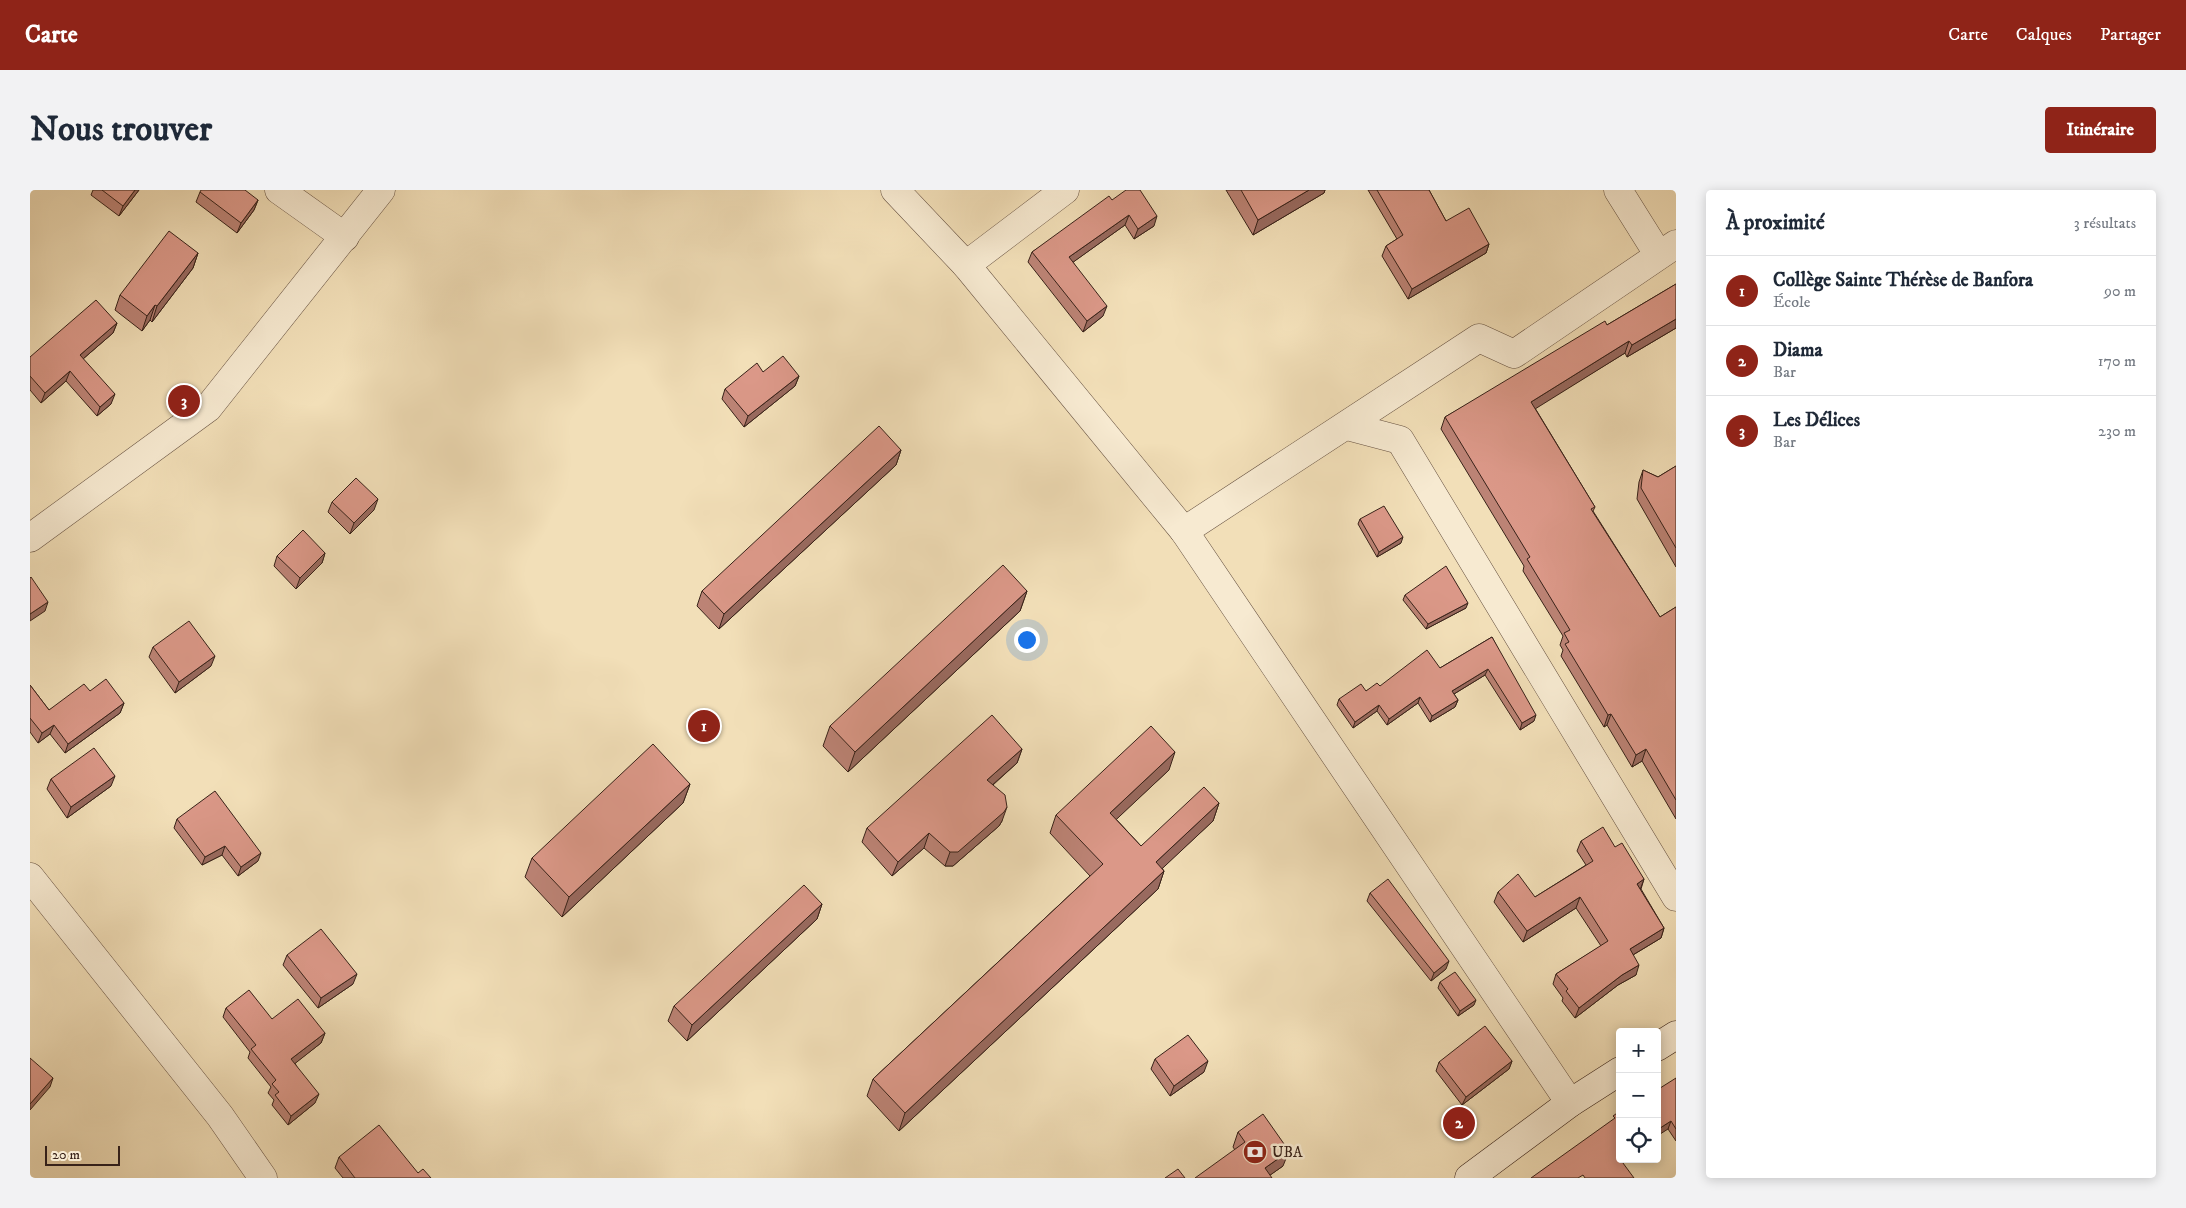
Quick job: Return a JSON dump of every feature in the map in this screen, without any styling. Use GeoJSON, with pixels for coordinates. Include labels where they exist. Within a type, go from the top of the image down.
{"type":"FeatureCollection","features":[{"type":"Feature","properties":{"kind":"street"},"geometry":{"type":"LineString","coordinates":[[279,190],[345,237]]}},
{"type":"Feature","properties":{"kind":"street"},"geometry":{"type":"LineString","coordinates":[[30,538],[208,408],[381,190]]}},
{"type":"Feature","properties":{"kind":"street"},"geometry":{"type":"LineString","coordinates":[[895,190],[966,264],[1184,531],[1570,1103]]}},
{"type":"Feature","properties":{"kind":"street"},"geometry":{"type":"LineString","coordinates":[[966,264],[1065,190]]}},
{"type":"Feature","properties":{"kind":"street"},"geometry":{"type":"LineString","coordinates":[[1184,531],[1479,338],[1514,354],[1667,249],[1618,190]]}},
{"type":"Feature","properties":{"kind":"street"},"geometry":{"type":"LineString","coordinates":[[1347,426],[1400,440],[1676,897]]}},
{"type":"Feature","properties":{"kind":"street"},"geometry":{"type":"LineString","coordinates":[[34,890],[220,1116],[263,1178]]}},
{"type":"Feature","properties":{"kind":"street"},"geometry":{"type":"LineString","coordinates":[[1661,1044],[1676,1035]]}},
{"type":"Feature","properties":{"kind":"street"},"geometry":{"type":"LineString","coordinates":[[1469,1178],[1570,1103],[1617,1073]]}},
{"type":"Feature","properties":{"kind":"building"},"geometry":{"type":"Polygon","coordinates":[[[102,190],[135,190],[123,206],[102,190]]]}},
{"type":"Feature","properties":{"kind":"building"},"geometry":{"type":"Polygon","coordinates":[[[201,190],[245,190],[258,200],[241,223],[200,192],[201,190]]]}},
{"type":"Feature","properties":{"kind":"building"},"geometry":{"type":"Polygon","coordinates":[[[1126,190],[1140,190],[1157,216],[1138,229],[1129,215],[1069,257],[1107,306],[1087,321],[1032,252],[1109,196],[1112,200],[1126,190]]]}},
{"type":"Feature","properties":{"kind":"building"},"geometry":{"type":"Polygon","coordinates":[[[1241,190],[1309,190],[1258,220],[1241,190]]]}},
{"type":"Feature","properties":{"kind":"building"},"geometry":{"type":"Polygon","coordinates":[[[1377,190],[1429,190],[1446,221],[1469,208],[1489,244],[1412,289],[1386,246],[1403,235],[1377,190]]]}},
{"type":"Feature","properties":{"kind":"building"},"geometry":{"type":"Polygon","coordinates":[[[169,231],[198,253],[147,316],[120,295],[169,231]]]}},
{"type":"Feature","properties":{"kind":"building"},"geometry":{"type":"Polygon","coordinates":[[[1676,284],[1676,319],[1632,345],[1629,341],[1531,402],[1595,507],[1591,509],[1660,617],[1676,607],[1676,800],[1646,749],[1636,755],[1611,714],[1608,715],[1565,644],[1569,642],[1564,633],[1570,630],[1527,559],[1530,557],[1445,417],[1605,321],[1607,325],[1676,284]]]}},
{"type":"Feature","properties":{"kind":"building"},"geometry":{"type":"Polygon","coordinates":[[[96,300],[117,323],[80,355],[115,394],[100,407],[70,371],[45,393],[30,376],[30,357],[96,300]]]}},
{"type":"Feature","properties":{"kind":"building"},"geometry":{"type":"Polygon","coordinates":[[[783,356],[799,376],[748,416],[725,389],[757,363],[763,372],[783,356]]]}},
{"type":"Feature","properties":{"kind":"building"},"geometry":{"type":"Polygon","coordinates":[[[879,426],[901,450],[724,614],[702,591],[879,426]]]}},
{"type":"Feature","properties":{"kind":"building"},"geometry":{"type":"Polygon","coordinates":[[[1676,466],[1676,548],[1641,488],[1643,470],[1658,477],[1676,466]]]}},
{"type":"Feature","properties":{"kind":"building"},"geometry":{"type":"Polygon","coordinates":[[[356,478],[378,499],[354,523],[332,502],[356,478]]]}},
{"type":"Feature","properties":{"kind":"building"},"geometry":{"type":"Polygon","coordinates":[[[1384,506],[1403,537],[1379,552],[1360,519],[1384,506]]]}},
{"type":"Feature","properties":{"kind":"building"},"geometry":{"type":"Polygon","coordinates":[[[303,530],[325,553],[300,578],[277,556],[303,530]]]}},
{"type":"Feature","properties":{"kind":"building"},"geometry":{"type":"Polygon","coordinates":[[[1003,565],[1027,591],[855,752],[830,726],[1003,565]]]}},
{"type":"Feature","properties":{"kind":"building"},"geometry":{"type":"Polygon","coordinates":[[[1446,566],[1468,603],[1428,624],[1405,595],[1446,566]]]}},
{"type":"Feature","properties":{"kind":"building"},"geometry":{"type":"Polygon","coordinates":[[[30,578],[48,602],[30,614],[30,578]]]}},
{"type":"Feature","properties":{"kind":"building"},"geometry":{"type":"Polygon","coordinates":[[[189,621],[215,656],[179,682],[153,647],[189,621]]]}},
{"type":"Feature","properties":{"kind":"building"},"geometry":{"type":"Polygon","coordinates":[[[1492,637],[1536,715],[1522,723],[1488,669],[1452,691],[1458,700],[1432,716],[1420,697],[1389,719],[1379,705],[1355,722],[1339,699],[1361,684],[1366,691],[1377,683],[1380,686],[1427,650],[1440,668],[1492,637]]]}},
{"type":"Feature","properties":{"kind":"building"},"geometry":{"type":"Polygon","coordinates":[[[106,679],[124,703],[68,744],[54,725],[42,733],[30,718],[30,685],[49,710],[84,684],[90,691],[106,679]]]}},
{"type":"Feature","properties":{"kind":"building"},"geometry":{"type":"Polygon","coordinates":[[[992,715],[1022,749],[987,780],[1005,795],[1007,807],[1004,812],[958,852],[950,852],[929,833],[898,862],[867,828],[992,715]]]}},
{"type":"Feature","properties":{"kind":"building"},"geometry":{"type":"Polygon","coordinates":[[[1151,726],[1175,752],[1110,813],[1141,846],[1204,787],[1219,803],[1156,862],[1164,871],[905,1113],[873,1079],[1103,864],[1056,815],[1151,726]]]}},
{"type":"Feature","properties":{"kind":"building"},"geometry":{"type":"Polygon","coordinates":[[[653,744],[690,784],[569,897],[532,858],[653,744]]]}},
{"type":"Feature","properties":{"kind":"building"},"geometry":{"type":"Polygon","coordinates":[[[94,748],[115,776],[71,807],[51,779],[94,748]]]}},
{"type":"Feature","properties":{"kind":"building"},"geometry":{"type":"Polygon","coordinates":[[[215,791],[261,853],[241,867],[225,846],[205,857],[177,819],[215,791]]]}},
{"type":"Feature","properties":{"kind":"building"},"geometry":{"type":"Polygon","coordinates":[[[1603,827],[1615,847],[1622,843],[1644,879],[1637,884],[1664,928],[1630,949],[1639,965],[1622,975],[1579,1008],[1566,991],[1568,989],[1556,974],[1608,941],[1580,897],[1527,931],[1498,892],[1518,874],[1535,897],[1593,861],[1581,841],[1603,827]]]}},
{"type":"Feature","properties":{"kind":"building"},"geometry":{"type":"Polygon","coordinates":[[[1388,879],[1449,961],[1434,973],[1370,893],[1388,879]]]}},
{"type":"Feature","properties":{"kind":"building"},"geometry":{"type":"Polygon","coordinates":[[[804,885],[822,904],[692,1025],[674,1006],[804,885]]]}},
{"type":"Feature","properties":{"kind":"building"},"geometry":{"type":"Polygon","coordinates":[[[321,929],[357,974],[321,998],[287,955],[321,929]]]}},
{"type":"Feature","properties":{"kind":"building"},"geometry":{"type":"Polygon","coordinates":[[[1455,972],[1476,1000],[1460,1011],[1440,982],[1455,972]]]}},
{"type":"Feature","properties":{"kind":"building"},"geometry":{"type":"Polygon","coordinates":[[[249,990],[272,1019],[298,999],[325,1033],[291,1059],[319,1094],[291,1116],[275,1095],[279,1092],[272,1084],[276,1080],[251,1049],[256,1045],[226,1008],[249,990]]]}},
{"type":"Feature","properties":{"kind":"building"},"geometry":{"type":"Polygon","coordinates":[[[1485,1026],[1512,1061],[1466,1097],[1439,1062],[1485,1026]]]}},
{"type":"Feature","properties":{"kind":"building"},"geometry":{"type":"Polygon","coordinates":[[[1188,1035],[1208,1061],[1174,1086],[1155,1059],[1188,1035]]]}},
{"type":"Feature","properties":{"kind":"building"},"geometry":{"type":"Polygon","coordinates":[[[30,1058],[53,1078],[30,1104],[30,1058]]]}},
{"type":"Feature","properties":{"kind":"building"},"geometry":{"type":"Polygon","coordinates":[[[1676,1078],[1676,1129],[1671,1121],[1661,1127],[1661,1087],[1676,1078]]]}},
{"type":"Feature","properties":{"kind":"building"},"geometry":{"type":"Polygon","coordinates":[[[1263,1114],[1289,1151],[1265,1168],[1272,1178],[1195,1178],[1245,1142],[1238,1132],[1263,1114]]]}},
{"type":"Feature","properties":{"kind":"building"},"geometry":{"type":"Polygon","coordinates":[[[1616,1114],[1616,1163],[1623,1163],[1634,1178],[1585,1178],[1583,1175],[1578,1178],[1531,1178],[1615,1118],[1613,1116],[1616,1114]]]}},
{"type":"Feature","properties":{"kind":"building"},"geometry":{"type":"Polygon","coordinates":[[[379,1125],[418,1173],[423,1169],[431,1178],[355,1178],[339,1157],[379,1125]]]}},
{"type":"Feature","properties":{"kind":"building"},"geometry":{"type":"Polygon","coordinates":[[[1178,1169],[1185,1178],[1165,1178],[1178,1169]]]}},
{"type":"Feature","properties":{"kind":"place","name":"Les Délices"},"geometry":{"type":"Point","coordinates":[184,401]}},
{"type":"Feature","properties":{"kind":"place","name":"Collège Sainte Thérèse de Banfora"},"geometry":{"type":"Point","coordinates":[704,726]}},
{"type":"Feature","properties":{"kind":"place","name":"Diama"},"geometry":{"type":"Point","coordinates":[1459,1123]}},
{"type":"Feature","properties":{"kind":"place","name":"UBA"},"geometry":{"type":"Point","coordinates":[1255,1152]}}]}
